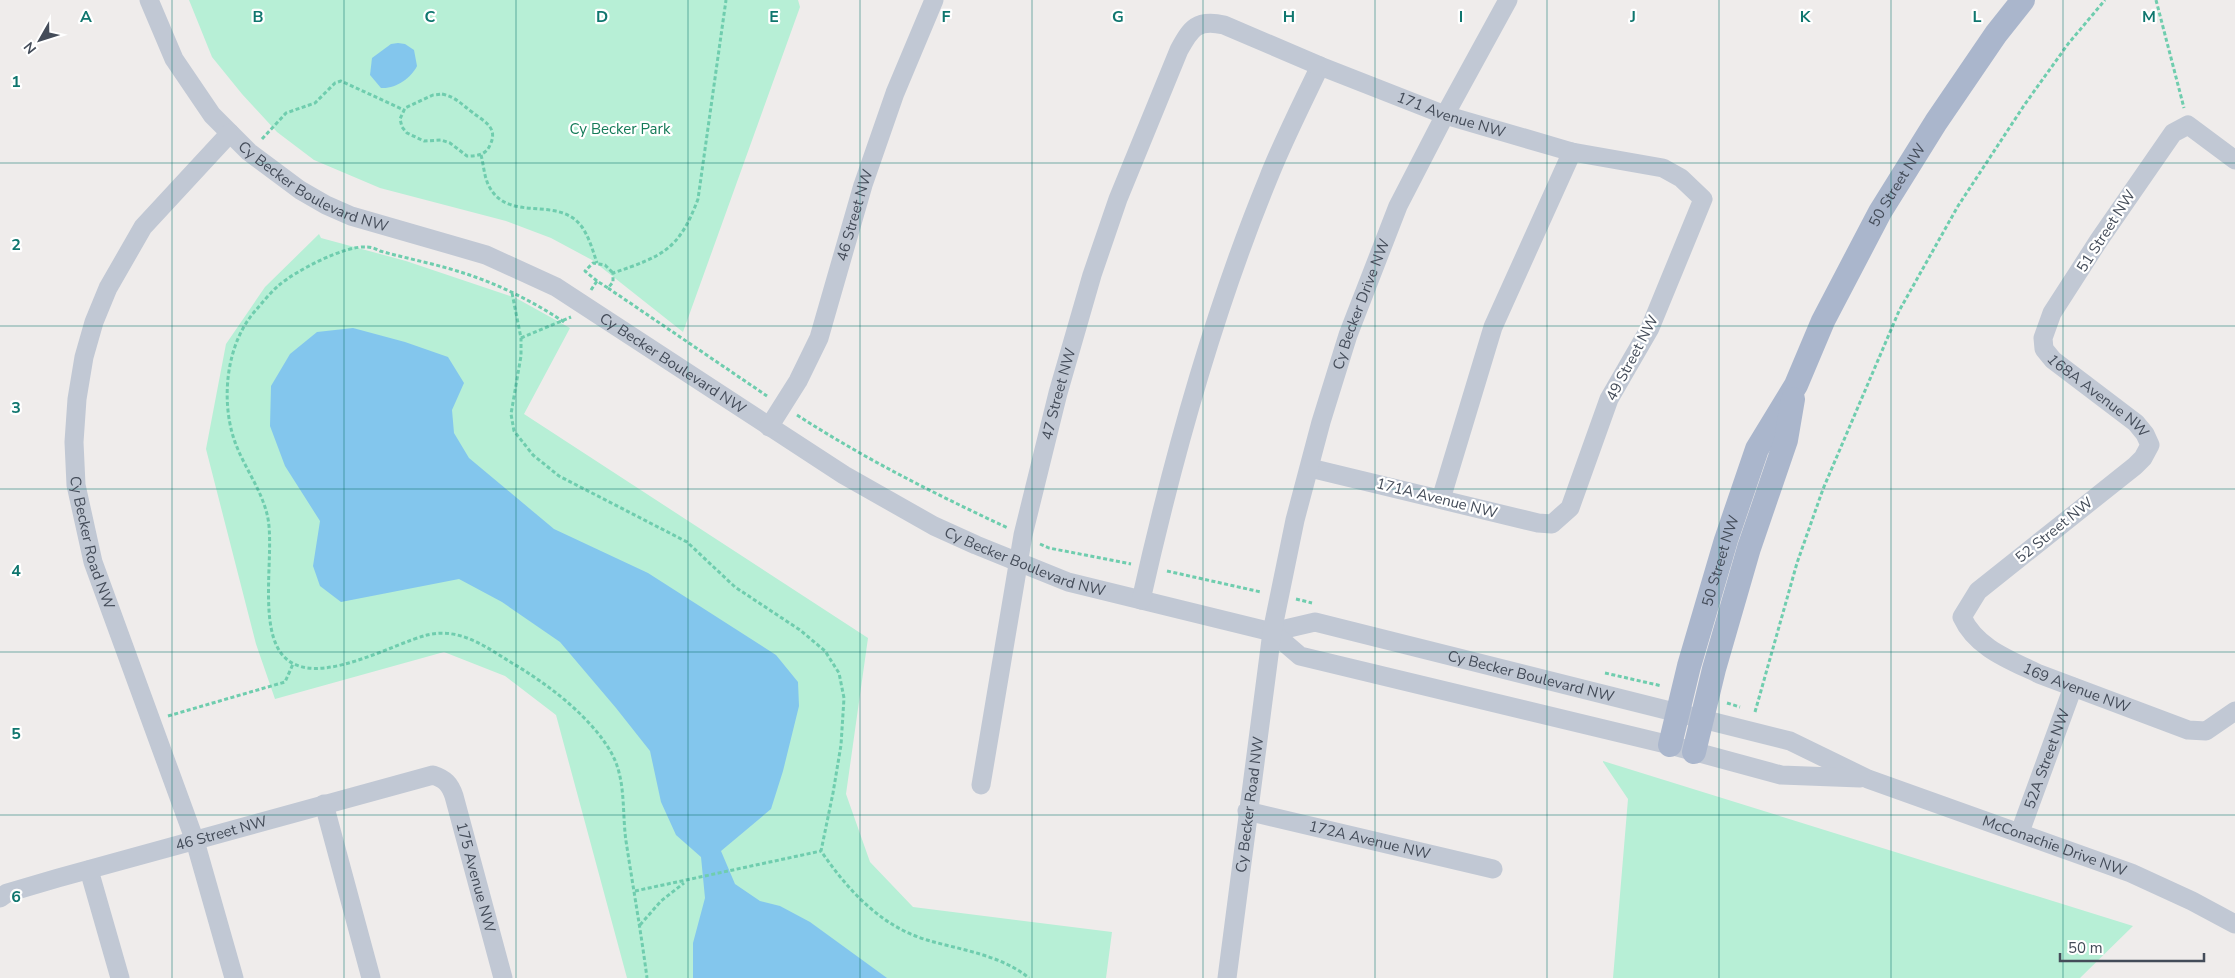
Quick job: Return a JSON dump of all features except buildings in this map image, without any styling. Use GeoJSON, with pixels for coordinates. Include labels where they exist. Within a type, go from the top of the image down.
{"type":"FeatureCollection","features":[{"type":"Feature","properties":{"kind":"main road","name":"50 Street NW"},"geometry":{"type":"LineString","coordinates":[[1670,745],[1726,540],[1757,449],[1796,385],[1820,328],[1880,212],[1936,122],[1996,34],[2023,0]]}},
{"type":"Feature","properties":{"kind":"main road","name":"50 Street NW"},"geometry":{"type":"LineString","coordinates":[[1694,752],[1749,548],[1786,440],[1796,385]]}},
{"type":"Feature","properties":{"kind":"street","name":"Cy Becker Boulevard NW"},"geometry":{"type":"LineString","coordinates":[[149,0],[174,58],[198,96],[249,152],[300,190],[326,206],[351,216],[486,255],[517,268],[583,303],[844,475],[934,526],[1068,582],[1272,632],[1315,622],[1790,741]]}},
{"type":"Feature","properties":{"kind":"street","name":"46 Street NW"},"geometry":{"type":"LineString","coordinates":[[769,427],[798,381],[819,338],[866,176],[895,93],[934,0]]}},
{"type":"Feature","properties":{"kind":"street","name":"Cy Becker Drive NW"},"geometry":{"type":"LineString","coordinates":[[1272,632],[1295,520],[1334,381],[1364,293],[1398,206],[1508,0]]}},
{"type":"Feature","properties":{"kind":"street","name":"171 Avenue NW"},"geometry":{"type":"LineString","coordinates":[[1199,24],[1210,22],[1224,25],[1320,66],[1445,115],[1572,152],[1663,168],[1681,178],[1703,199]]}},
{"type":"Feature","properties":{"kind":"street","name":"47 Street NW"},"geometry":{"type":"LineString","coordinates":[[982,786],[1018,562],[1031,498],[1092,274],[1118,198],[1179,50],[1186,36],[1199,24]]}},
{"type":"Feature","properties":{"kind":"street"},"geometry":{"type":"LineString","coordinates":[[1140,600],[1184,426],[1223,300],[1268,179],[1320,66]]}},
{"type":"Feature","properties":{"kind":"street"},"geometry":{"type":"LineString","coordinates":[[2188,125],[2235,160]]}},
{"type":"Feature","properties":{"kind":"street","name":"51 Street NW"},"geometry":{"type":"LineString","coordinates":[[2044,349],[2042,338],[2052,313],[2099,240],[2173,133],[2188,125]]}},
{"type":"Feature","properties":{"kind":"street","name":"Cy Becker Road NW"},"geometry":{"type":"LineString","coordinates":[[230,133],[143,227],[124,258],[94,322],[84,357],[77,399],[74,442],[76,485],[82,520],[93,562],[196,841],[234,978]]}},
{"type":"Feature","properties":{"kind":"street"},"geometry":{"type":"LineString","coordinates":[[1442,499],[1493,327],[1572,152]]}},
{"type":"Feature","properties":{"kind":"street","name":"49 Street NW"},"geometry":{"type":"LineString","coordinates":[[1562,517],[1575,496],[1609,399],[1650,328],[1703,199]]}},
{"type":"Feature","properties":{"kind":"street","name":"168A Avenue NW"},"geometry":{"type":"LineString","coordinates":[[2044,349],[2053,360],[2136,423],[2145,434],[2150,445]]}},
{"type":"Feature","properties":{"kind":"street","name":"52 Street NW"},"geometry":{"type":"LineString","coordinates":[[1962,617],[1978,591],[2135,466],[2143,458],[2150,445]]}},
{"type":"Feature","properties":{"kind":"street","name":"171A Avenue NW"},"geometry":{"type":"LineString","coordinates":[[1310,468],[1538,523],[1552,524],[1562,517]]}},
{"type":"Feature","properties":{"kind":"street","name":"169 Avenue NW"},"geometry":{"type":"LineString","coordinates":[[1962,617],[1968,631],[1988,648],[2039,674],[2188,730],[2206,731],[2235,711]]}},
{"type":"Feature","properties":{"kind":"street","name":"Cy Becker Boulevard NW"},"geometry":{"type":"LineString","coordinates":[[1272,632],[1300,656],[1670,745]]}},
{"type":"Feature","properties":{"kind":"street","name":"Cy Becker Road NW"},"geometry":{"type":"LineString","coordinates":[[1227,978],[1247,811],[1272,632]]}},
{"type":"Feature","properties":{"kind":"street","name":"52A Street NW"},"geometry":{"type":"LineString","coordinates":[[2020,832],[2073,687]]}},
{"type":"Feature","properties":{"kind":"street","name":"McConachie Drive NW"},"geometry":{"type":"LineString","coordinates":[[1790,741],[1868,779],[2132,872],[2192,900],[2235,924]]}},
{"type":"Feature","properties":{"kind":"street","name":"McConachie Drive NW"},"geometry":{"type":"LineString","coordinates":[[1670,745],[1781,775],[1868,779]]}},
{"type":"Feature","properties":{"kind":"street","name":"46 Street NW"},"geometry":{"type":"LineString","coordinates":[[0,898],[7,893],[422,777],[432,775],[443,779]]}},
{"type":"Feature","properties":{"kind":"street","name":"175 Avenue NW"},"geometry":{"type":"LineString","coordinates":[[443,779],[450,786],[454,796],[503,978]]}},
{"type":"Feature","properties":{"kind":"street"},"geometry":{"type":"LineString","coordinates":[[324,804],[371,978]]}},
{"type":"Feature","properties":{"kind":"street","name":"172A Avenue NW"},"geometry":{"type":"LineString","coordinates":[[1247,811],[1493,869]]}},
{"type":"Feature","properties":{"kind":"street"},"geometry":{"type":"LineString","coordinates":[[89,870],[120,978]]}},
{"type":"Feature","properties":{"kind":"path"},"geometry":{"type":"LineString","coordinates":[[613,273],[662,255],[678,240],[688,225],[698,199],[726,0]]}},
{"type":"Feature","properties":{"kind":"path"},"geometry":{"type":"LineString","coordinates":[[1757,713],[1768,664],[1794,572],[1820,498],[1899,311],[1958,206],[2025,104],[2068,44],[2105,0]]}},
{"type":"Feature","properties":{"kind":"path"},"geometry":{"type":"LineString","coordinates":[[2156,0],[2188,125]]}},
{"type":"Feature","properties":{"kind":"path"},"geometry":{"type":"LineString","coordinates":[[249,152],[286,113],[315,103],[335,83],[341,81],[404,110]]}},
{"type":"Feature","properties":{"kind":"path"},"geometry":{"type":"LineString","coordinates":[[442,94],[460,101],[470,112],[487,122],[492,129],[493,137],[490,145],[481,155],[467,156],[450,143],[416,139],[402,127],[400,120],[404,110],[414,102],[433,95],[442,94]]}},
{"type":"Feature","properties":{"kind":"path"},"geometry":{"type":"LineString","coordinates":[[481,155],[485,179],[497,198],[508,206],[522,209],[550,210],[572,218],[581,226],[588,238],[597,263]]}},
{"type":"Feature","properties":{"kind":"path"},"geometry":{"type":"LineString","coordinates":[[564,322],[485,280],[365,246],[308,265],[278,286],[251,315],[234,350],[228,376],[228,410],[233,436],[258,488],[268,515],[270,540],[270,630],[276,646],[293,664],[313,668],[338,666],[427,635],[445,632],[462,636],[480,643],[533,675],[571,706],[612,754],[620,774],[626,839],[647,978]]}},
{"type":"Feature","properties":{"kind":"path"},"geometry":{"type":"LineString","coordinates":[[597,263],[605,265],[613,273],[613,282],[608,288],[586,272],[589,266],[597,263]]}},
{"type":"Feature","properties":{"kind":"path"},"geometry":{"type":"LineString","coordinates":[[521,338],[569,320],[583,303],[597,280]]}},
{"type":"Feature","properties":{"kind":"path"},"geometry":{"type":"LineString","coordinates":[[512,293],[521,338],[521,356],[511,414],[514,431],[533,455],[559,476],[686,542],[735,587],[800,630],[825,651],[839,673],[844,698],[841,745],[821,851],[841,880],[862,901],[901,930],[924,939],[991,958],[1016,968],[1029,978]]}},
{"type":"Feature","properties":{"kind":"path"},"geometry":{"type":"LineString","coordinates":[[151,721],[285,682],[293,664]]}},
{"type":"Feature","properties":{"kind":"path"},"geometry":{"type":"LineString","coordinates":[[635,891],[694,880],[821,851]]}},
{"type":"Feature","properties":{"kind":"path"},"geometry":{"type":"LineString","coordinates":[[640,925],[660,901],[686,881]]}},
{"type":"Feature","properties":{"kind":"green space","name":"Cy Becker Park"},"geometry":{"type":"Polygon","coordinates":[[[189,0],[798,0],[800,7],[683,332],[592,260],[551,238],[506,221],[380,188],[314,160],[277,132],[242,94],[212,57],[189,0]]]}},
{"type":"Feature","properties":{"kind":"green space"},"geometry":{"type":"Polygon","coordinates":[[[319,234],[321,238],[406,261],[516,298],[570,328],[524,414],[868,638],[846,794],[870,862],[913,907],[1112,932],[1106,978],[627,978],[556,715],[505,676],[444,652],[275,699],[256,644],[206,449],[226,344],[265,287],[319,234]]]}},
{"type":"Feature","properties":{"kind":"green space"},"geometry":{"type":"Polygon","coordinates":[[[1603,762],[2133,926],[2080,978],[1613,978],[1628,799],[1603,762]]]}},
{"type":"Feature","properties":{"kind":"water"},"geometry":{"type":"Polygon","coordinates":[[[391,44],[405,44],[414,50],[417,66],[411,75],[402,82],[392,87],[381,88],[370,75],[372,58],[391,44]]]}},
{"type":"Feature","properties":{"kind":"water"},"geometry":{"type":"Polygon","coordinates":[[[353,328],[405,342],[448,357],[464,383],[452,410],[454,433],[469,458],[554,529],[648,573],[776,655],[798,682],[799,706],[783,771],[771,809],[721,851],[735,884],[760,901],[780,906],[810,922],[887,978],[693,978],[693,943],[705,898],[701,857],[676,835],[661,802],[650,751],[560,642],[502,602],[459,579],[341,602],[320,586],[313,566],[320,521],[285,466],[270,426],[271,386],[290,354],[317,332],[353,328]]]}}]}
